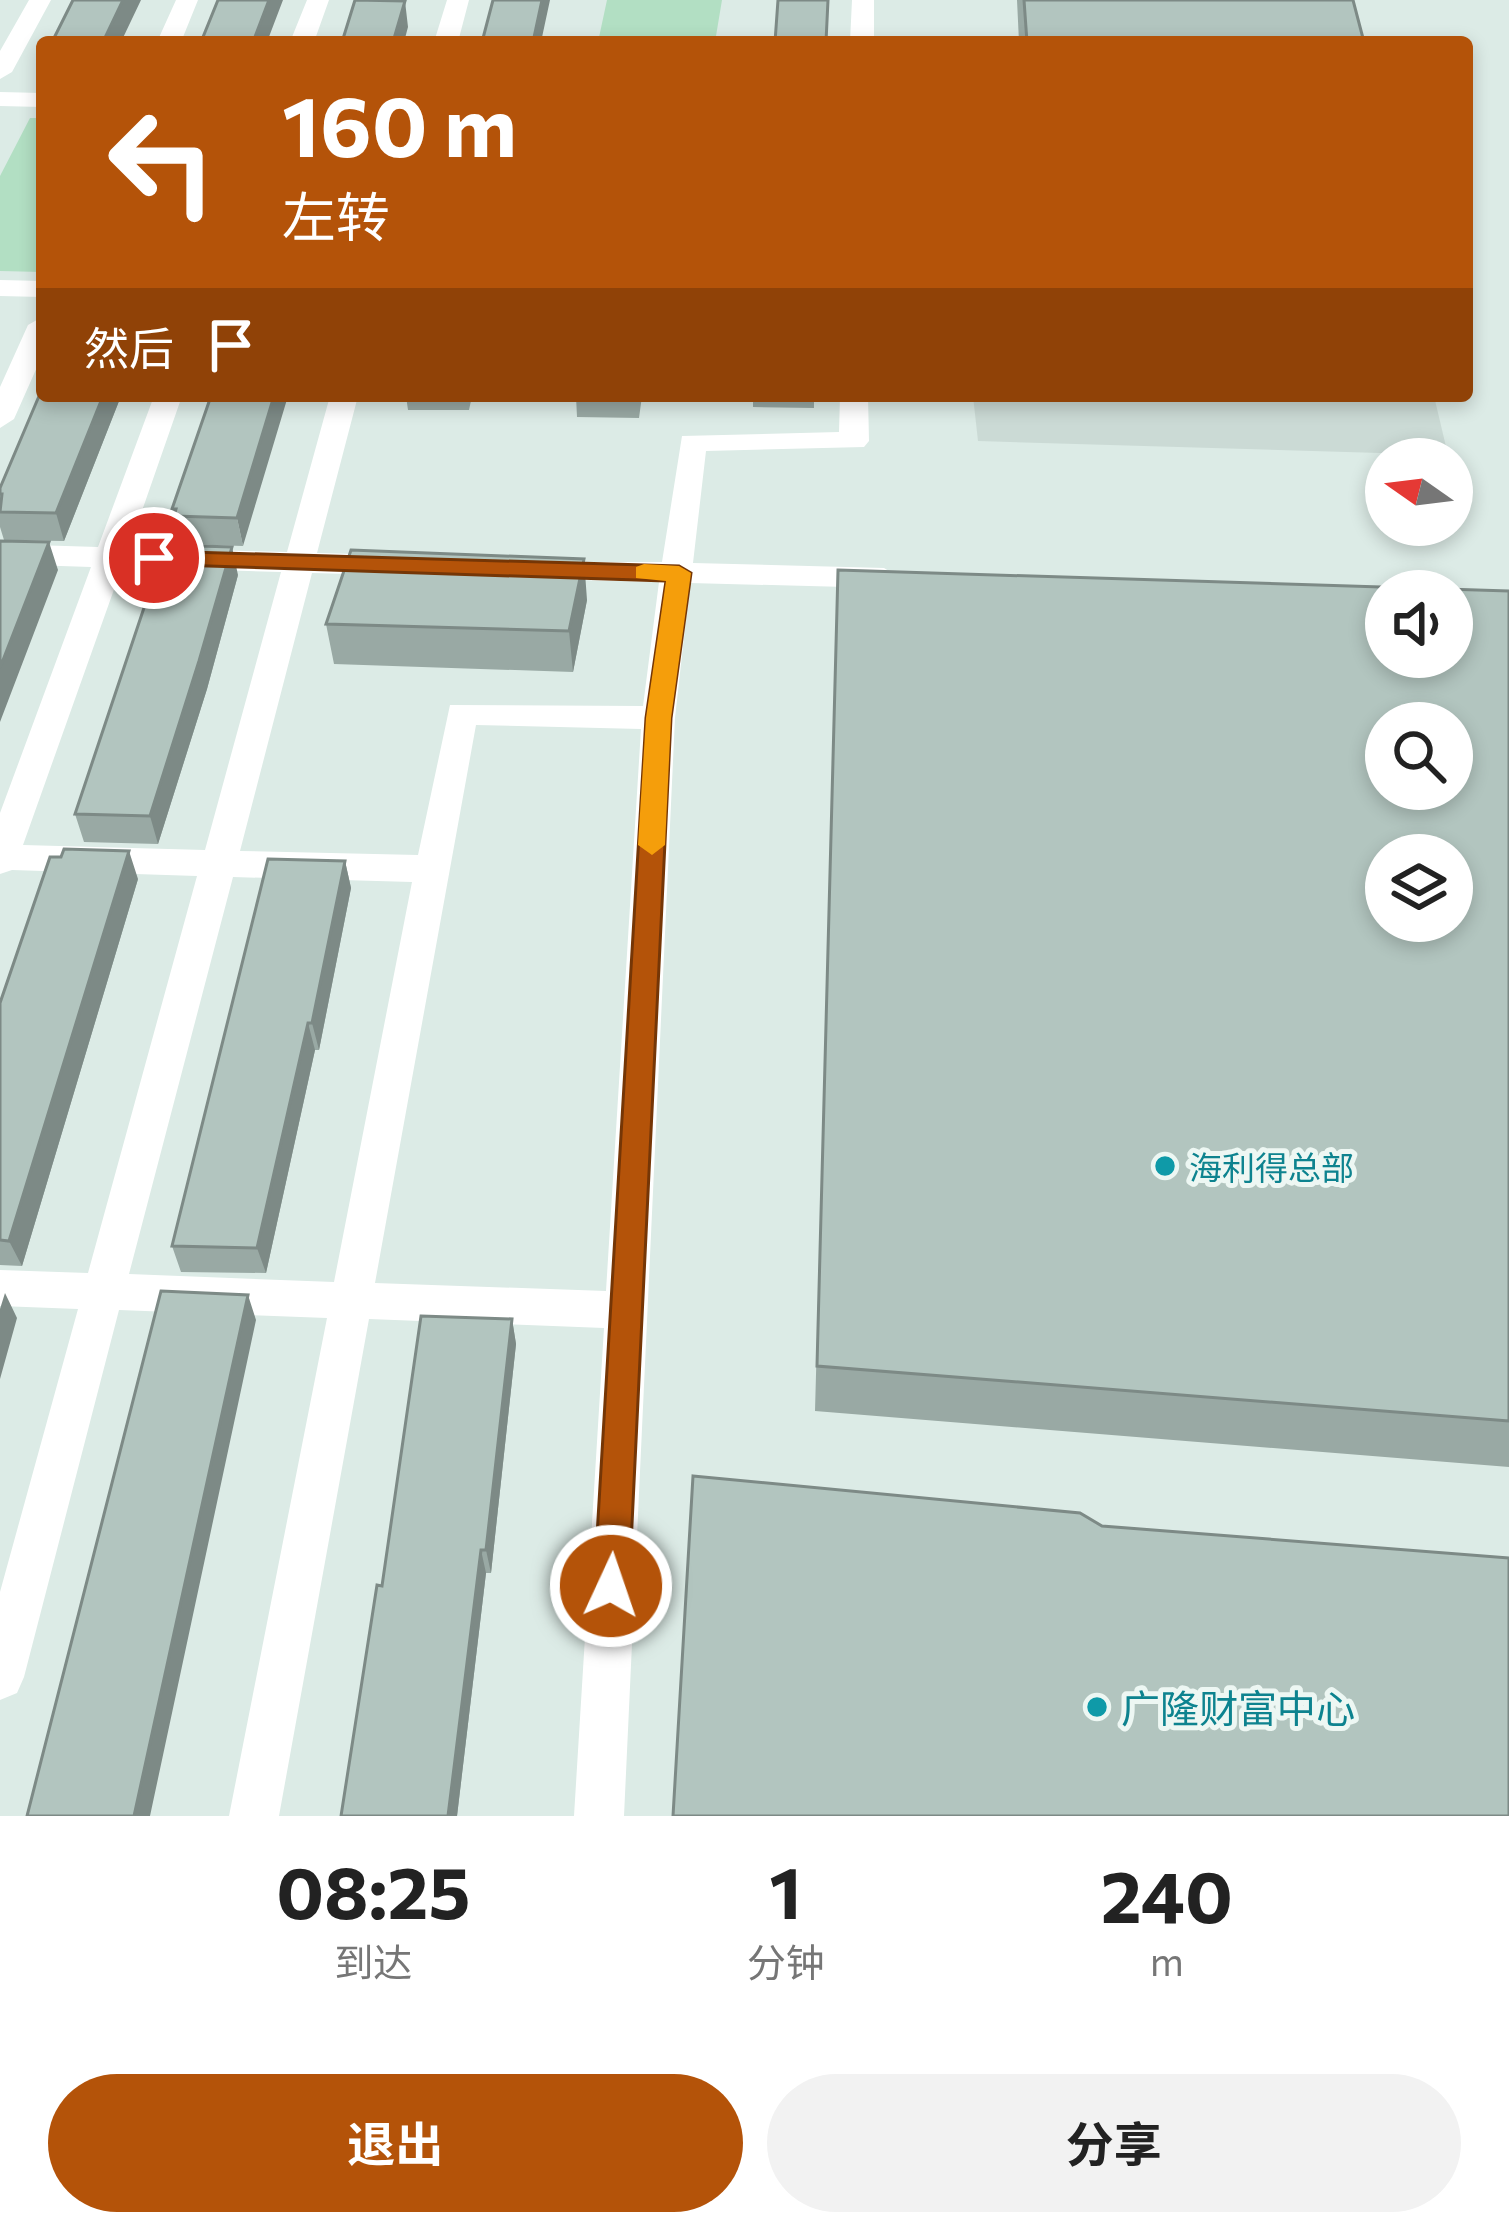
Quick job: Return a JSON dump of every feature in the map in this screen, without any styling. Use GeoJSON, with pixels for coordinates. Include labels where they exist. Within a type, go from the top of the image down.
{"type":"FeatureCollection","features":[{"type":"Feature","properties":{"kind":"street"},"geometry":{"type":"LineString","coordinates":[[0,72],[40,0]]}},
{"type":"Feature","properties":{"kind":"street"},"geometry":{"type":"LineString","coordinates":[[172,36],[187,0]]}},
{"type":"Feature","properties":{"kind":"street"},"geometry":{"type":"LineString","coordinates":[[304,36],[318,0]]}},
{"type":"Feature","properties":{"kind":"street"},"geometry":{"type":"LineString","coordinates":[[448,36],[458,0]]}},
{"type":"Feature","properties":{"kind":"street"},"geometry":{"type":"LineString","coordinates":[[862,0],[862,36]]}},
{"type":"Feature","properties":{"kind":"street"},"geometry":{"type":"LineString","coordinates":[[0,99],[36,100]]}},
{"type":"Feature","properties":{"kind":"street"},"geometry":{"type":"LineString","coordinates":[[0,288],[36,289]]}},
{"type":"Feature","properties":{"kind":"street"},"geometry":{"type":"LineString","coordinates":[[0,419],[36,338]]}},
{"type":"Feature","properties":{"kind":"street"},"geometry":{"type":"LineString","coordinates":[[166,402],[0,858],[434,869]]}},
{"type":"Feature","properties":{"kind":"street"},"geometry":{"type":"LineString","coordinates":[[0,1676],[342,402]]}},
{"type":"Feature","properties":{"kind":"street"},"geometry":{"type":"LineString","coordinates":[[599,1816],[658,718],[692,442],[854,441],[854,402]]}},
{"type":"Feature","properties":{"kind":"street"},"geometry":{"type":"LineString","coordinates":[[0,554],[416,566]]}},
{"type":"Feature","properties":{"kind":"street"},"geometry":{"type":"LineString","coordinates":[[512,568],[915,579]]}},
{"type":"Feature","properties":{"kind":"street"},"geometry":{"type":"LineString","coordinates":[[254,1816],[462,713],[658,718]]}},
{"type":"Feature","properties":{"kind":"street"},"geometry":{"type":"LineString","coordinates":[[0,1288],[626,1310]]}},
{"type":"Feature","properties":{"kind":"shaded area"},"geometry":{"type":"Polygon","coordinates":[[[974,402],[1435,402],[1444,438],[1365,438],[1365,453],[978,441],[974,402]]]}},
{"type":"Feature","properties":{"kind":"green space"},"geometry":{"type":"Polygon","coordinates":[[[607,0],[722,0],[716,36],[599,36],[607,0]]]}},
{"type":"Feature","properties":{"kind":"green space"},"geometry":{"type":"Polygon","coordinates":[[[30,118],[36,118],[36,272],[0,271],[0,176],[30,118]]]}},
{"type":"Feature","properties":{"kind":"building"},"geometry":{"type":"Polygon","coordinates":[[[73,0],[123,0],[106,36],[55,36],[73,0]]]}},
{"type":"Feature","properties":{"kind":"building"},"geometry":{"type":"Polygon","coordinates":[[[218,0],[269,0],[255,36],[203,36],[218,0]]]}},
{"type":"Feature","properties":{"kind":"building"},"geometry":{"type":"Polygon","coordinates":[[[355,0],[405,1],[395,36],[344,36],[355,0]]]}},
{"type":"Feature","properties":{"kind":"building"},"geometry":{"type":"Polygon","coordinates":[[[493,0],[542,0],[534,36],[484,36],[493,0]]]}},
{"type":"Feature","properties":{"kind":"building"},"geometry":{"type":"Polygon","coordinates":[[[778,0],[828,0],[826,36],[775,36],[778,0]]]}},
{"type":"Feature","properties":{"kind":"building"},"geometry":{"type":"Polygon","coordinates":[[[1024,0],[1353,0],[1362,36],[1027,36],[1024,0]]]}},
{"type":"Feature","properties":{"kind":"building"},"geometry":{"type":"Polygon","coordinates":[[[36,402],[101,402],[56,513],[0,512],[0,488],[36,402]]]}},
{"type":"Feature","properties":{"kind":"building"},"geometry":{"type":"Polygon","coordinates":[[[209,402],[272,402],[237,518],[174,516],[176,509],[172,509],[209,402]]]}},
{"type":"Feature","properties":{"kind":"building"},"geometry":{"type":"Polygon","coordinates":[[[0,541],[49,542],[0,668],[0,541]]]}},
{"type":"Feature","properties":{"kind":"building"},"geometry":{"type":"Polygon","coordinates":[[[165,545],[232,547],[150,816],[75,814],[165,545]]]}},
{"type":"Feature","properties":{"kind":"building"},"geometry":{"type":"Polygon","coordinates":[[[351,550],[584,559],[569,631],[326,624],[351,550]]]}},
{"type":"Feature","properties":{"kind":"building","name":"海利得总部"},"geometry":{"type":"Polygon","coordinates":[[[838,570],[1365,586],[1365,678],[1473,678],[1473,590],[1509,591],[1509,1421],[817,1366],[838,570]]]}},
{"type":"Feature","properties":{"kind":"building"},"geometry":{"type":"Polygon","coordinates":[[[64,849],[129,851],[9,1241],[0,1240],[0,1003],[50,857],[61,857],[64,849]]]}},
{"type":"Feature","properties":{"kind":"building"},"geometry":{"type":"Polygon","coordinates":[[[268,859],[345,861],[312,1023],[308,1023],[257,1248],[172,1246],[268,859]]]}},
{"type":"Feature","properties":{"kind":"building"},"geometry":{"type":"Polygon","coordinates":[[[161,1291],[248,1295],[134,1816],[27,1816],[161,1291]]]}},
{"type":"Feature","properties":{"kind":"building"},"geometry":{"type":"Polygon","coordinates":[[[421,1316],[512,1319],[486,1550],[481,1550],[448,1816],[341,1816],[377,1585],[382,1586],[421,1316]]]}},
{"type":"Feature","properties":{"kind":"building","name":"广隆财富中心"},"geometry":{"type":"Polygon","coordinates":[[[693,1476],[1080,1513],[1102,1526],[1509,1558],[1509,1816],[673,1816],[693,1476]]]}},
{"type":"Feature","properties":{"kind":"slow traffic"},"geometry":{"type":"LineString","coordinates":[[644,572],[679,573],[658,718],[652,845]]}},
{"type":"Feature","properties":{"kind":"place","name":"海利得总部"},"geometry":{"type":"Point","coordinates":[1165,1166]}},
{"type":"Feature","properties":{"kind":"place","name":"广隆财富中心"},"geometry":{"type":"Point","coordinates":[1097,1707]}},
{"type":"Feature","properties":{"kind":"route"},"geometry":{"type":"LineString","coordinates":[[154,558],[679,573],[658,718],[611,1586]]}}]}
